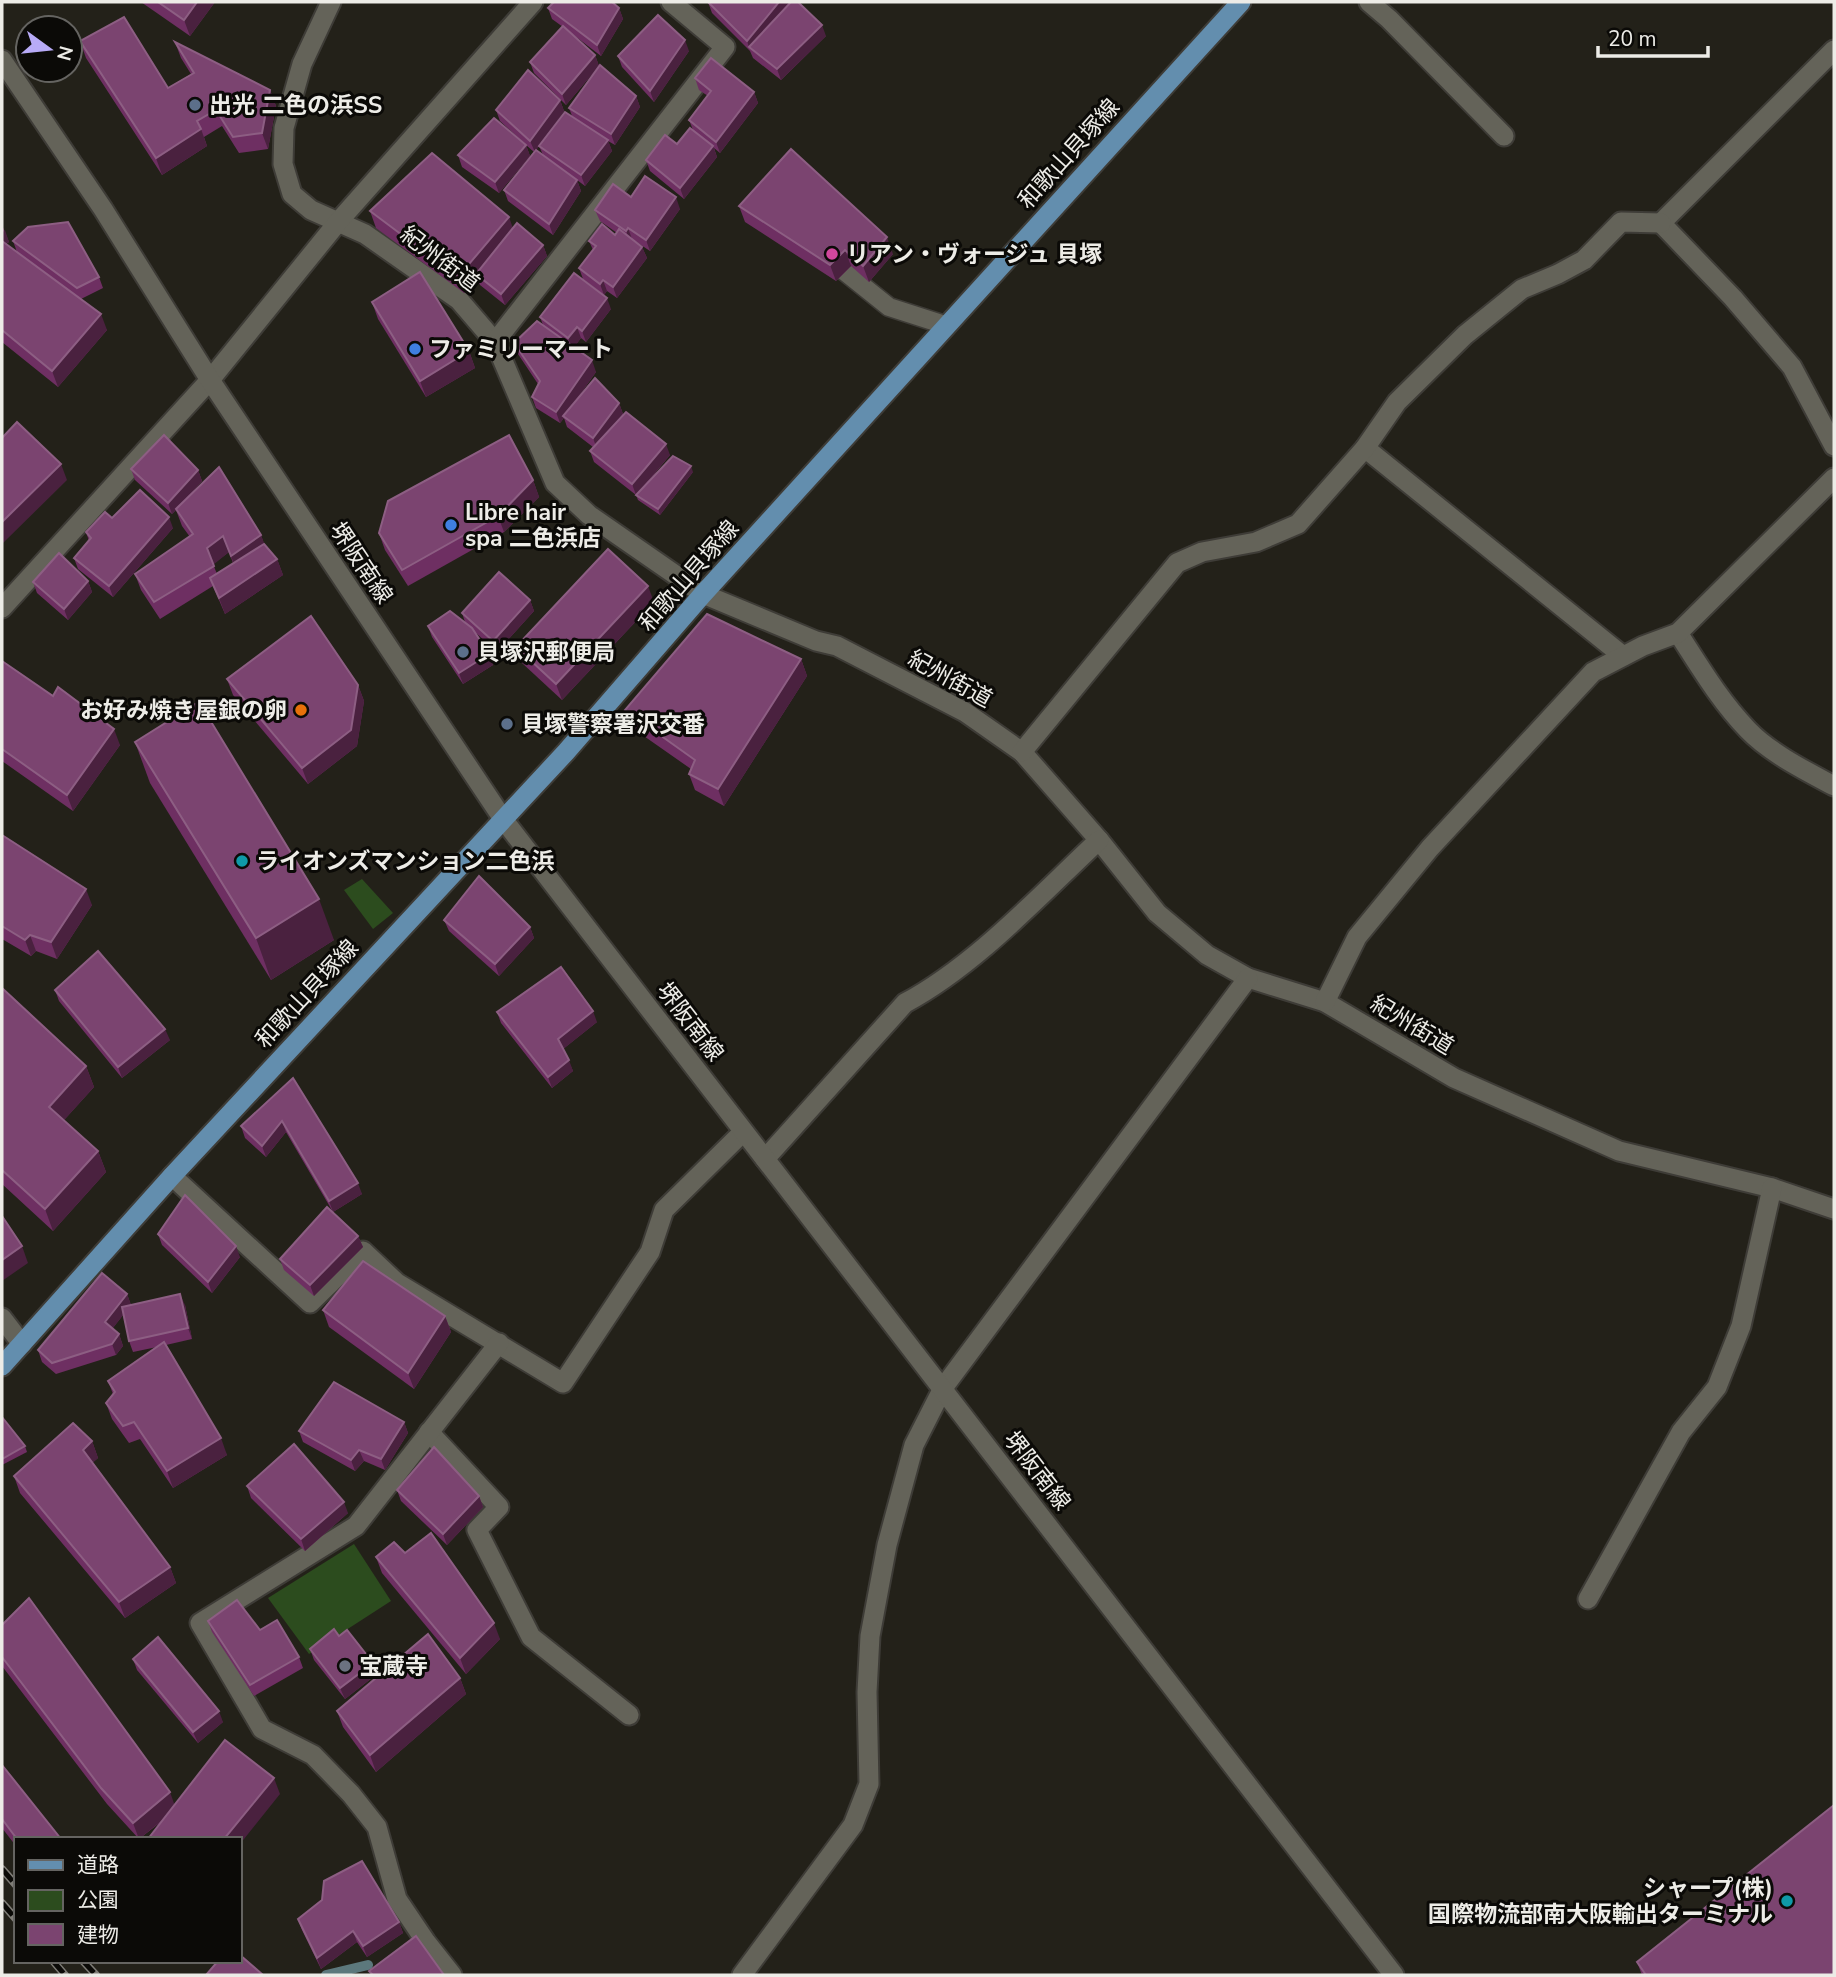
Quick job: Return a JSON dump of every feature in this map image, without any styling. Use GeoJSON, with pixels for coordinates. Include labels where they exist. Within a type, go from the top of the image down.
{"type":"FeatureCollection","features":[{"type":"Feature","properties":{"kind":"main road","name":"和歌山貝塚線"},"geometry":{"type":"LineString","coordinates":[[2,1366],[172,1176],[566,752],[703,594],[1241,2]]}},
{"type":"Feature","properties":{"kind":"street","name":"紀州街道"},"geometry":{"type":"LineString","coordinates":[[331,2],[302,64],[284,128],[283,164],[292,194],[312,211],[365,234],[459,300],[495,342],[555,483],[589,515],[703,594],[816,641],[837,646],[965,712],[1022,752],[1099,840],[1157,913],[1208,955],[1248,978],[1325,1002],[1454,1078],[1619,1151],[1772,1188],[1834,1209]]}},
{"type":"Feature","properties":{"kind":"street"},"geometry":{"type":"LineString","coordinates":[[2,606],[210,380],[338,222],[533,2]]}},
{"type":"Feature","properties":{"kind":"street"},"geometry":{"type":"LineString","coordinates":[[495,342],[725,47],[671,2]]}},
{"type":"Feature","properties":{"kind":"street"},"geometry":{"type":"LineString","coordinates":[[1369,2],[1504,136]]}},
{"type":"Feature","properties":{"kind":"street"},"geometry":{"type":"LineString","coordinates":[[1661,223],[1834,50]]}},
{"type":"Feature","properties":{"kind":"street","name":"堺阪南線"},"geometry":{"type":"LineString","coordinates":[[2,60],[103,209],[210,380],[503,819],[1394,1975]]}},
{"type":"Feature","properties":{"kind":"street"},"geometry":{"type":"LineString","coordinates":[[1022,752],[1177,562],[1202,552],[1256,542],[1298,524],[1365,448],[1397,402],[1430,368],[1490,313],[1522,289],[1584,260],[1621,222],[1661,223],[1733,298],[1792,367],[1834,446]]}},
{"type":"Feature","properties":{"kind":"street"},"geometry":{"type":"LineString","coordinates":[[1365,448],[1623,656]]}},
{"type":"Feature","properties":{"kind":"street"},"geometry":{"type":"LineString","coordinates":[[1325,1002],[1357,937],[1430,848],[1593,672],[1643,646],[1678,633],[1834,478]]}},
{"type":"Feature","properties":{"kind":"street"},"geometry":{"type":"LineString","coordinates":[[1678,633],[1717,695],[1750,732],[1799,768],[1834,786]]}},
{"type":"Feature","properties":{"kind":"street"},"geometry":{"type":"LineString","coordinates":[[765,1159],[905,1003],[927,992],[976,954],[1099,840]]}},
{"type":"Feature","properties":{"kind":"street"},"geometry":{"type":"LineString","coordinates":[[742,1975],[853,1825],[869,1784],[867,1692],[873,1623],[887,1545],[914,1445],[943,1388],[1248,978]]}},
{"type":"Feature","properties":{"kind":"street"},"geometry":{"type":"LineString","coordinates":[[172,1176],[310,1303],[363,1251],[397,1283],[564,1383],[650,1252],[664,1210],[743,1132]]}},
{"type":"Feature","properties":{"kind":"street"},"geometry":{"type":"LineString","coordinates":[[1588,1599],[1681,1432],[1717,1387],[1741,1326],[1772,1188]]}},
{"type":"Feature","properties":{"kind":"street"},"geometry":{"type":"LineString","coordinates":[[2,1318],[22,1343]]}},
{"type":"Feature","properties":{"kind":"street"},"geometry":{"type":"LineString","coordinates":[[452,1975],[397,1899],[377,1827],[351,1794],[313,1755],[262,1729],[200,1623],[356,1526],[499,1343]]}},
{"type":"Feature","properties":{"kind":"street"},"geometry":{"type":"LineString","coordinates":[[429,1432],[499,1507],[477,1530],[531,1637],[629,1715]]}},
{"type":"Feature","properties":{"kind":"lane"},"geometry":{"type":"LineString","coordinates":[[813,246],[889,307],[946,325]]}},
{"type":"Feature","properties":{"kind":"green space"},"geometry":{"type":"Polygon","coordinates":[[[362,879],[393,913],[373,929],[344,890],[362,879]]]}},
{"type":"Feature","properties":{"kind":"green space"},"geometry":{"type":"Polygon","coordinates":[[[354,1544],[391,1601],[309,1654],[268,1598],[354,1544]]]}},
{"type":"Feature","properties":{"kind":"building"},"geometry":{"type":"Polygon","coordinates":[[[158,2],[197,2],[184,20],[158,2]]]}},
{"type":"Feature","properties":{"kind":"building"},"geometry":{"type":"Polygon","coordinates":[[[554,2],[612,2],[619,8],[597,45],[548,8],[554,2]]]}},
{"type":"Feature","properties":{"kind":"building"},"geometry":{"type":"Polygon","coordinates":[[[708,2],[779,2],[747,41],[708,2]]]}},
{"type":"Feature","properties":{"kind":"building"},"geometry":{"type":"Polygon","coordinates":[[[791,2],[798,2],[822,25],[777,69],[749,47],[791,2]]]}},
{"type":"Feature","properties":{"kind":"building"},"geometry":{"type":"Polygon","coordinates":[[[658,15],[685,40],[650,91],[618,56],[658,15]]]}},
{"type":"Feature","properties":{"kind":"building","name":"出光 二色の浜SS"},"geometry":{"type":"Polygon","coordinates":[[[124,17],[168,88],[194,73],[175,42],[270,90],[262,133],[233,137],[216,110],[197,121],[201,129],[156,158],[84,47],[84,39],[124,17]]]}},
{"type":"Feature","properties":{"kind":"building"},"geometry":{"type":"Polygon","coordinates":[[[563,26],[595,55],[562,94],[530,62],[563,26]]]}},
{"type":"Feature","properties":{"kind":"building"},"geometry":{"type":"Polygon","coordinates":[[[711,58],[754,92],[716,142],[689,120],[711,91],[695,78],[711,58]]]}},
{"type":"Feature","properties":{"kind":"building"},"geometry":{"type":"Polygon","coordinates":[[[600,65],[636,96],[611,134],[569,108],[600,65]]]}},
{"type":"Feature","properties":{"kind":"building"},"geometry":{"type":"Polygon","coordinates":[[[528,70],[560,100],[530,141],[496,110],[528,70]]]}},
{"type":"Feature","properties":{"kind":"building"},"geometry":{"type":"Polygon","coordinates":[[[565,112],[608,140],[581,175],[539,146],[565,112]]]}},
{"type":"Feature","properties":{"kind":"building"},"geometry":{"type":"Polygon","coordinates":[[[494,118],[526,145],[495,182],[458,155],[494,118]]]}},
{"type":"Feature","properties":{"kind":"building"},"geometry":{"type":"Polygon","coordinates":[[[690,128],[713,146],[680,188],[646,160],[665,135],[677,144],[690,128]]]}},
{"type":"Feature","properties":{"kind":"building"},"geometry":{"type":"Polygon","coordinates":[[[791,149],[887,237],[863,266],[845,250],[830,265],[739,206],[791,149]]]}},
{"type":"Feature","properties":{"kind":"building"},"geometry":{"type":"Polygon","coordinates":[[[536,150],[577,180],[549,224],[504,190],[536,150]]]}},
{"type":"Feature","properties":{"kind":"building"},"geometry":{"type":"Polygon","coordinates":[[[432,153],[509,217],[458,277],[370,211],[432,153]]]}},
{"type":"Feature","properties":{"kind":"building"},"geometry":{"type":"Polygon","coordinates":[[[645,176],[676,197],[646,240],[628,228],[626,231],[595,210],[613,184],[631,197],[645,176]]]}},
{"type":"Feature","properties":{"kind":"building"},"geometry":{"type":"Polygon","coordinates":[[[68,222],[99,277],[77,288],[13,241],[28,227],[68,222]]]}},
{"type":"Feature","properties":{"kind":"building"},"geometry":{"type":"Polygon","coordinates":[[[517,223],[543,245],[501,294],[476,274],[517,223]]]}},
{"type":"Feature","properties":{"kind":"building"},"geometry":{"type":"Polygon","coordinates":[[[602,224],[615,235],[619,229],[642,247],[613,287],[603,280],[600,284],[579,268],[596,246],[589,241],[602,224]]]}},
{"type":"Feature","properties":{"kind":"building"},"geometry":{"type":"Polygon","coordinates":[[[2,241],[101,314],[52,371],[2,330],[2,241]]]}},
{"type":"Feature","properties":{"kind":"building"},"geometry":{"type":"Polygon","coordinates":[[[420,272],[469,351],[420,381],[372,302],[420,272]]]}},
{"type":"Feature","properties":{"kind":"building"},"geometry":{"type":"Polygon","coordinates":[[[574,273],[607,298],[582,331],[577,327],[568,338],[540,317],[574,273]]]}},
{"type":"Feature","properties":{"kind":"building"},"geometry":{"type":"Polygon","coordinates":[[[537,321],[592,360],[556,412],[532,397],[540,381],[514,343],[537,321]]]}},
{"type":"Feature","properties":{"kind":"building"},"geometry":{"type":"Polygon","coordinates":[[[595,378],[619,403],[593,438],[563,416],[595,378]]]}},
{"type":"Feature","properties":{"kind":"building"},"geometry":{"type":"Polygon","coordinates":[[[626,412],[666,444],[632,484],[590,451],[626,412]]]}},
{"type":"Feature","properties":{"kind":"building"},"geometry":{"type":"Polygon","coordinates":[[[17,422],[61,464],[2,522],[2,438],[17,422]]]}},
{"type":"Feature","properties":{"kind":"building"},"geometry":{"type":"Polygon","coordinates":[[[164,435],[198,470],[168,503],[131,469],[164,435]]]}},
{"type":"Feature","properties":{"kind":"building","name":"Libre hair spa 二色浜店"},"geometry":{"type":"Polygon","coordinates":[[[509,435],[533,480],[498,516],[402,570],[379,533],[388,501],[509,435]]]}},
{"type":"Feature","properties":{"kind":"building"},"geometry":{"type":"Polygon","coordinates":[[[673,456],[691,466],[658,509],[636,495],[673,456]]]}},
{"type":"Feature","properties":{"kind":"building"},"geometry":{"type":"Polygon","coordinates":[[[219,467],[261,535],[231,556],[223,536],[207,548],[214,566],[154,602],[135,574],[193,534],[176,509],[219,467]]]}},
{"type":"Feature","properties":{"kind":"building"},"geometry":{"type":"Polygon","coordinates":[[[140,490],[169,517],[109,586],[74,558],[91,538],[86,532],[105,512],[112,518],[140,490]]]}},
{"type":"Feature","properties":{"kind":"building"},"geometry":{"type":"Polygon","coordinates":[[[264,544],[277,559],[219,598],[210,578],[264,544]]]}},
{"type":"Feature","properties":{"kind":"building"},"geometry":{"type":"Polygon","coordinates":[[[608,549],[648,586],[556,684],[516,647],[608,549]]]}},
{"type":"Feature","properties":{"kind":"building"},"geometry":{"type":"Polygon","coordinates":[[[59,553],[88,581],[64,609],[33,582],[59,553]]]}},
{"type":"Feature","properties":{"kind":"building"},"geometry":{"type":"Polygon","coordinates":[[[499,572],[530,600],[493,641],[462,613],[499,572]]]}},
{"type":"Feature","properties":{"kind":"building","name":"貝塚沢郵便局"},"geometry":{"type":"Polygon","coordinates":[[[450,611],[472,628],[489,654],[459,673],[428,626],[450,611]]]}},
{"type":"Feature","properties":{"kind":"building"},"geometry":{"type":"Polygon","coordinates":[[[707,614],[801,659],[718,789],[689,774],[695,760],[625,710],[707,614]]]}},
{"type":"Feature","properties":{"kind":"building"},"geometry":{"type":"Polygon","coordinates":[[[311,616],[358,685],[351,730],[302,768],[227,679],[311,616]]]}},
{"type":"Feature","properties":{"kind":"building"},"geometry":{"type":"Polygon","coordinates":[[[2,661],[53,696],[58,687],[114,729],[67,795],[2,749],[2,661]]]}},
{"type":"Feature","properties":{"kind":"building","name":"ライオンズマンション二色浜"},"geometry":{"type":"Polygon","coordinates":[[[199,702],[319,899],[256,938],[135,742],[199,702]]]}},
{"type":"Feature","properties":{"kind":"building"},"geometry":{"type":"Polygon","coordinates":[[[2,835],[86,889],[51,942],[30,935],[25,940],[2,926],[2,835]]]}},
{"type":"Feature","properties":{"kind":"building"},"geometry":{"type":"Polygon","coordinates":[[[479,876],[530,927],[495,964],[444,920],[479,876]]]}},
{"type":"Feature","properties":{"kind":"building"},"geometry":{"type":"Polygon","coordinates":[[[98,951],[165,1029],[118,1067],[55,990],[98,951]]]}},
{"type":"Feature","properties":{"kind":"building"},"geometry":{"type":"Polygon","coordinates":[[[561,967],[593,1011],[558,1039],[569,1060],[548,1077],[497,1012],[561,967]]]}},
{"type":"Feature","properties":{"kind":"building"},"geometry":{"type":"Polygon","coordinates":[[[2,988],[86,1066],[49,1107],[98,1151],[45,1209],[2,1170],[2,988]]]}},
{"type":"Feature","properties":{"kind":"building"},"geometry":{"type":"Polygon","coordinates":[[[293,1078],[358,1183],[329,1201],[282,1121],[262,1146],[241,1126],[293,1078]]]}},
{"type":"Feature","properties":{"kind":"building"},"geometry":{"type":"Polygon","coordinates":[[[185,1195],[236,1246],[208,1282],[158,1234],[185,1195]]]}},
{"type":"Feature","properties":{"kind":"building"},"geometry":{"type":"Polygon","coordinates":[[[327,1207],[358,1236],[310,1285],[280,1259],[327,1207]]]}},
{"type":"Feature","properties":{"kind":"building"},"geometry":{"type":"Polygon","coordinates":[[[2,1216],[22,1246],[2,1260],[2,1216]]]}},
{"type":"Feature","properties":{"kind":"building"},"geometry":{"type":"Polygon","coordinates":[[[363,1261],[445,1316],[408,1373],[323,1310],[363,1261]]]}},
{"type":"Feature","properties":{"kind":"building"},"geometry":{"type":"Polygon","coordinates":[[[102,1273],[127,1294],[105,1322],[119,1334],[112,1344],[52,1363],[38,1350],[102,1273]]]}},
{"type":"Feature","properties":{"kind":"building"},"geometry":{"type":"Polygon","coordinates":[[[180,1294],[188,1328],[129,1341],[122,1307],[180,1294]]]}},
{"type":"Feature","properties":{"kind":"building"},"geometry":{"type":"Polygon","coordinates":[[[164,1342],[221,1438],[167,1471],[134,1422],[123,1426],[106,1403],[115,1392],[108,1381],[164,1342]]]}},
{"type":"Feature","properties":{"kind":"building"},"geometry":{"type":"Polygon","coordinates":[[[334,1382],[404,1422],[381,1459],[359,1450],[351,1460],[299,1431],[334,1382]]]}},
{"type":"Feature","properties":{"kind":"building"},"geometry":{"type":"Polygon","coordinates":[[[2,1417],[25,1446],[2,1459],[2,1417]]]}},
{"type":"Feature","properties":{"kind":"building"},"geometry":{"type":"Polygon","coordinates":[[[73,1423],[92,1441],[83,1450],[170,1567],[119,1602],[14,1476],[73,1423]]]}},
{"type":"Feature","properties":{"kind":"building"},"geometry":{"type":"Polygon","coordinates":[[[294,1444],[344,1502],[301,1539],[247,1486],[294,1444]]]}},
{"type":"Feature","properties":{"kind":"building"},"geometry":{"type":"Polygon","coordinates":[[[434,1447],[479,1496],[443,1534],[397,1490],[434,1447]]]}},
{"type":"Feature","properties":{"kind":"building"},"geometry":{"type":"Polygon","coordinates":[[[431,1533],[494,1623],[460,1658],[376,1557],[394,1542],[405,1553],[431,1533]]]}},
{"type":"Feature","properties":{"kind":"building"},"geometry":{"type":"Polygon","coordinates":[[[29,1598],[170,1792],[133,1823],[101,1788],[2,1657],[2,1625],[29,1598]]]}},
{"type":"Feature","properties":{"kind":"building"},"geometry":{"type":"Polygon","coordinates":[[[237,1600],[260,1630],[277,1620],[299,1657],[250,1685],[208,1621],[237,1600]]]}},
{"type":"Feature","properties":{"kind":"building"},"geometry":{"type":"Polygon","coordinates":[[[334,1629],[339,1636],[347,1630],[373,1663],[340,1688],[310,1649],[334,1629]]]}},
{"type":"Feature","properties":{"kind":"building"},"geometry":{"type":"Polygon","coordinates":[[[428,1634],[460,1678],[370,1755],[337,1711],[428,1634]]]}},
{"type":"Feature","properties":{"kind":"building"},"geometry":{"type":"Polygon","coordinates":[[[158,1637],[219,1711],[193,1732],[133,1659],[158,1637]]]}},
{"type":"Feature","properties":{"kind":"building"},"geometry":{"type":"Polygon","coordinates":[[[225,1740],[274,1778],[226,1837],[150,1837],[225,1740]]]}},
{"type":"Feature","properties":{"kind":"building"},"geometry":{"type":"Polygon","coordinates":[[[2,1765],[59,1837],[16,1837],[2,1819],[2,1765]]]}},
{"type":"Feature","properties":{"kind":"building","name":"シャープ(株) 国際物流部南大阪輸出ターミナル"},"geometry":{"type":"Polygon","coordinates":[[[1834,1805],[1834,1975],[1646,1975],[1637,1962],[1834,1805]]]}},
{"type":"Feature","properties":{"kind":"building"},"geometry":{"type":"Polygon","coordinates":[[[362,1861],[399,1922],[363,1946],[353,1931],[317,1958],[298,1919],[322,1900],[324,1881],[362,1861]]]}},
{"type":"Feature","properties":{"kind":"building"},"geometry":{"type":"Polygon","coordinates":[[[416,1936],[444,1975],[373,1975],[369,1971],[416,1936]]]}},
{"type":"Feature","properties":{"kind":"building"},"geometry":{"type":"Polygon","coordinates":[[[242,1957],[263,1975],[206,1975],[216,1963],[242,1963],[242,1957]]]}},
{"type":"Feature","properties":{"kind":"waterway"},"geometry":{"type":"LineString","coordinates":[[326,1975],[368,1965]]}},
{"type":"Feature","properties":{"kind":"railway"},"geometry":{"type":"LineString","coordinates":[[2,1869],[14,1883]]}},
{"type":"Feature","properties":{"kind":"railway"},"geometry":{"type":"LineString","coordinates":[[2,1903],[14,1917]]}},
{"type":"Feature","properties":{"kind":"railway"},"geometry":{"type":"LineString","coordinates":[[55,1963],[65,1975]]}},
{"type":"Feature","properties":{"kind":"railway"},"geometry":{"type":"LineString","coordinates":[[85,1963],[96,1975]]}},
{"type":"Feature","properties":{"kind":"place","name":"出光 二色の浜SS"},"geometry":{"type":"Point","coordinates":[195,105]}},
{"type":"Feature","properties":{"kind":"place","name":"リアン・ヴォージュ 貝塚"},"geometry":{"type":"Point","coordinates":[832,254]}},
{"type":"Feature","properties":{"kind":"place","name":"ファミリーマート"},"geometry":{"type":"Point","coordinates":[415,349]}},
{"type":"Feature","properties":{"kind":"place","name":"Libre hair spa 二色浜店"},"geometry":{"type":"Point","coordinates":[451,525]}},
{"type":"Feature","properties":{"kind":"place","name":"貝塚沢郵便局"},"geometry":{"type":"Point","coordinates":[463,652]}},
{"type":"Feature","properties":{"kind":"place","name":"お好み焼き屋銀の卵"},"geometry":{"type":"Point","coordinates":[301,710]}},
{"type":"Feature","properties":{"kind":"place","name":"貝塚警察署沢交番"},"geometry":{"type":"Point","coordinates":[507,724]}},
{"type":"Feature","properties":{"kind":"place","name":"ライオンズマンション二色浜"},"geometry":{"type":"Point","coordinates":[242,861]}},
{"type":"Feature","properties":{"kind":"place","name":"宝蔵寺"},"geometry":{"type":"Point","coordinates":[345,1666]}},
{"type":"Feature","properties":{"kind":"place","name":"シャープ(株) 国際物流部南大阪輸出ターミナル"},"geometry":{"type":"Point","coordinates":[1787,1901]}}]}
